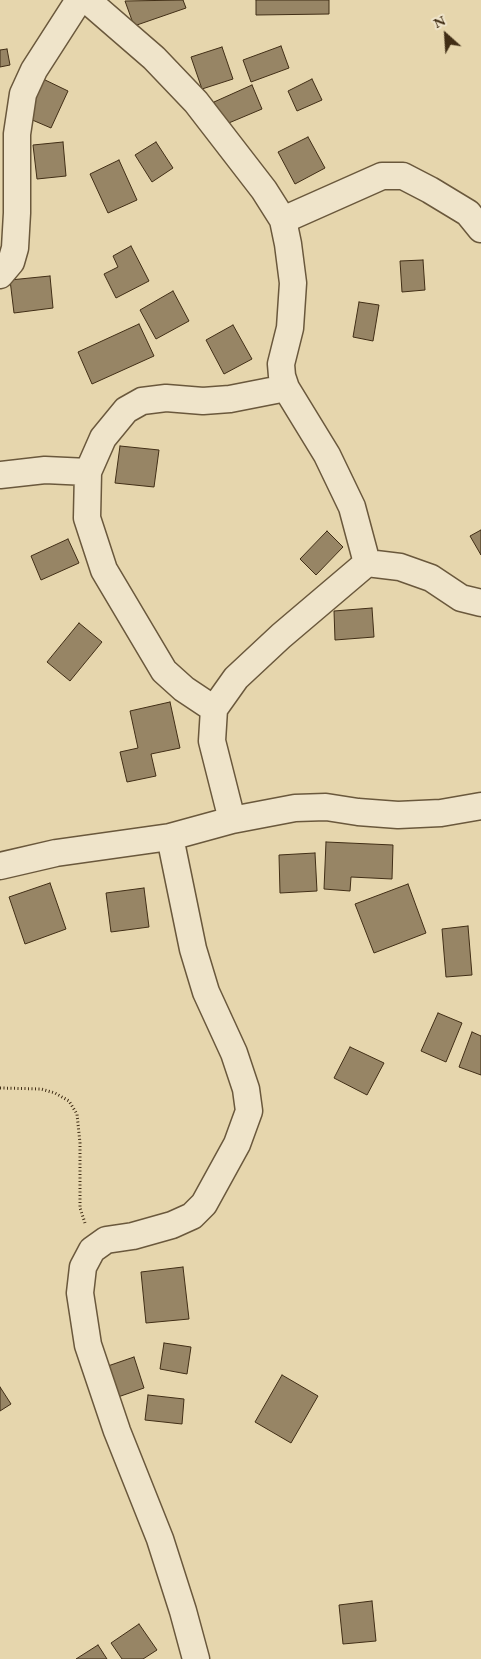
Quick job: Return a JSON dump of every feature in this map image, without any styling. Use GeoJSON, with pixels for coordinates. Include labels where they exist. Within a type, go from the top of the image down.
{"type":"FeatureCollection","features":[{"type":"Feature","properties":{"kind":"street"},"geometry":{"type":"LineString","coordinates":[[0,275],[11,262],[15,248],[18,213],[17,134],[23,94],[34,70],[79,0]]}},
{"type":"Feature","properties":{"kind":"street"},"geometry":{"type":"LineString","coordinates":[[87,0],[154,58],[196,102],[264,190],[283,220],[293,283],[290,328],[281,364],[282,376],[286,388],[327,455],[352,507],[367,564]]}},
{"type":"Feature","properties":{"kind":"street"},"geometry":{"type":"LineString","coordinates":[[283,220],[382,176],[403,176],[468,213],[481,229]]}},
{"type":"Feature","properties":{"kind":"street"},"geometry":{"type":"LineString","coordinates":[[214,709],[184,689],[164,671],[104,570],[87,518],[88,472],[103,438],[126,410],[142,400],[166,398],[202,401],[230,399],[286,388]]}},
{"type":"Feature","properties":{"kind":"street"},"geometry":{"type":"LineString","coordinates":[[0,475],[45,470],[88,472]]}},
{"type":"Feature","properties":{"kind":"street"},"geometry":{"type":"LineString","coordinates":[[232,820],[212,741],[214,709],[236,678],[281,636],[367,564],[400,567],[431,578],[461,598],[481,603]]}},
{"type":"Feature","properties":{"kind":"street"},"geometry":{"type":"LineString","coordinates":[[0,866],[56,852],[170,837],[232,820],[295,808],[326,807],[358,812],[398,814],[440,813],[481,806]]}},
{"type":"Feature","properties":{"kind":"street"},"geometry":{"type":"LineString","coordinates":[[170,837],[193,949],[206,992],[234,1053],[246,1089],[249,1111],[237,1144],[204,1204],[192,1216],[172,1225],[133,1236],[106,1240],[92,1250],[83,1266],[80,1293],[88,1346],[117,1431],[160,1540],[184,1611],[196,1659]]}},
{"type":"Feature","properties":{"kind":"path"},"geometry":{"type":"LineString","coordinates":[[0,1088],[41,1089],[55,1093],[69,1101],[77,1114],[80,1143],[80,1208],[92,1250]]}},
{"type":"Feature","properties":{"kind":"building"},"geometry":{"type":"Polygon","coordinates":[[[183,0],[186,8],[134,26],[125,1],[183,0]]]}},
{"type":"Feature","properties":{"kind":"building"},"geometry":{"type":"Polygon","coordinates":[[[256,0],[329,0],[329,14],[256,15],[256,0]]]}},
{"type":"Feature","properties":{"kind":"building"},"geometry":{"type":"Polygon","coordinates":[[[281,46],[289,68],[251,82],[243,60],[281,46]]]}},
{"type":"Feature","properties":{"kind":"building"},"geometry":{"type":"Polygon","coordinates":[[[222,47],[233,79],[202,89],[191,57],[222,47]]]}},
{"type":"Feature","properties":{"kind":"building"},"geometry":{"type":"Polygon","coordinates":[[[7,49],[10,65],[0,67],[0,50],[7,49]]]}},
{"type":"Feature","properties":{"kind":"building"},"geometry":{"type":"Polygon","coordinates":[[[41,78],[68,91],[51,128],[23,116],[41,78]]]}},
{"type":"Feature","properties":{"kind":"building"},"geometry":{"type":"Polygon","coordinates":[[[312,79],[322,100],[297,111],[288,91],[312,79]]]}},
{"type":"Feature","properties":{"kind":"building"},"geometry":{"type":"Polygon","coordinates":[[[252,85],[262,109],[224,125],[214,102],[252,85]]]}},
{"type":"Feature","properties":{"kind":"building"},"geometry":{"type":"Polygon","coordinates":[[[308,137],[325,168],[295,184],[278,152],[308,137]]]}},
{"type":"Feature","properties":{"kind":"building"},"geometry":{"type":"Polygon","coordinates":[[[63,142],[66,176],[37,179],[33,145],[63,142]]]}},
{"type":"Feature","properties":{"kind":"building"},"geometry":{"type":"Polygon","coordinates":[[[156,142],[173,168],[152,182],[135,155],[156,142]]]}},
{"type":"Feature","properties":{"kind":"building"},"geometry":{"type":"Polygon","coordinates":[[[119,160],[137,200],[108,213],[90,174],[119,160]]]}},
{"type":"Feature","properties":{"kind":"building"},"geometry":{"type":"Polygon","coordinates":[[[131,246],[149,281],[116,298],[104,274],[118,267],[113,256],[131,246]]]}},
{"type":"Feature","properties":{"kind":"building"},"geometry":{"type":"Polygon","coordinates":[[[423,260],[425,290],[402,292],[400,261],[423,260]]]}},
{"type":"Feature","properties":{"kind":"building"},"geometry":{"type":"Polygon","coordinates":[[[50,276],[53,308],[14,313],[10,280],[50,276]]]}},
{"type":"Feature","properties":{"kind":"building"},"geometry":{"type":"Polygon","coordinates":[[[173,291],[189,321],[156,339],[140,310],[173,291]]]}},
{"type":"Feature","properties":{"kind":"building"},"geometry":{"type":"Polygon","coordinates":[[[359,302],[379,305],[373,341],[353,337],[359,302]]]}},
{"type":"Feature","properties":{"kind":"building"},"geometry":{"type":"Polygon","coordinates":[[[139,324],[154,356],[92,384],[78,352],[139,324]]]}},
{"type":"Feature","properties":{"kind":"building"},"geometry":{"type":"Polygon","coordinates":[[[233,325],[252,359],[224,374],[206,340],[233,325]]]}},
{"type":"Feature","properties":{"kind":"building"},"geometry":{"type":"Polygon","coordinates":[[[120,446],[159,450],[154,487],[115,483],[120,446]]]}},
{"type":"Feature","properties":{"kind":"building"},"geometry":{"type":"Polygon","coordinates":[[[481,530],[481,555],[470,536],[481,530]]]}},
{"type":"Feature","properties":{"kind":"building"},"geometry":{"type":"Polygon","coordinates":[[[327,531],[343,547],[316,575],[300,559],[327,531]]]}},
{"type":"Feature","properties":{"kind":"building"},"geometry":{"type":"Polygon","coordinates":[[[68,539],[79,563],[41,580],[31,556],[68,539]]]}},
{"type":"Feature","properties":{"kind":"building"},"geometry":{"type":"Polygon","coordinates":[[[372,608],[374,637],[335,640],[334,611],[372,608]]]}},
{"type":"Feature","properties":{"kind":"building"},"geometry":{"type":"Polygon","coordinates":[[[79,623],[102,642],[70,681],[47,662],[79,623]]]}},
{"type":"Feature","properties":{"kind":"building"},"geometry":{"type":"Polygon","coordinates":[[[170,702],[180,748],[151,754],[156,776],[127,782],[120,752],[138,748],[130,711],[170,702]]]}},
{"type":"Feature","properties":{"kind":"building"},"geometry":{"type":"Polygon","coordinates":[[[326,842],[393,845],[392,879],[351,877],[350,891],[324,889],[326,842]]]}},
{"type":"Feature","properties":{"kind":"building"},"geometry":{"type":"Polygon","coordinates":[[[315,853],[317,891],[280,893],[279,855],[315,853]]]}},
{"type":"Feature","properties":{"kind":"building"},"geometry":{"type":"Polygon","coordinates":[[[50,883],[66,929],[25,944],[9,897],[50,883]]]}},
{"type":"Feature","properties":{"kind":"building"},"geometry":{"type":"Polygon","coordinates":[[[408,884],[426,933],[374,953],[355,904],[408,884]]]}},
{"type":"Feature","properties":{"kind":"building"},"geometry":{"type":"Polygon","coordinates":[[[144,888],[149,927],[111,932],[106,893],[144,888]]]}},
{"type":"Feature","properties":{"kind":"building"},"geometry":{"type":"Polygon","coordinates":[[[468,926],[472,975],[446,977],[442,929],[468,926]]]}},
{"type":"Feature","properties":{"kind":"building"},"geometry":{"type":"Polygon","coordinates":[[[438,1013],[462,1023],[446,1062],[421,1051],[438,1013]]]}},
{"type":"Feature","properties":{"kind":"building"},"geometry":{"type":"Polygon","coordinates":[[[472,1032],[481,1036],[481,1075],[459,1067],[472,1032]]]}},
{"type":"Feature","properties":{"kind":"building"},"geometry":{"type":"Polygon","coordinates":[[[350,1047],[384,1063],[367,1095],[334,1078],[350,1047]]]}},
{"type":"Feature","properties":{"kind":"building"},"geometry":{"type":"Polygon","coordinates":[[[183,1267],[189,1319],[146,1323],[141,1272],[183,1267]]]}},
{"type":"Feature","properties":{"kind":"building"},"geometry":{"type":"Polygon","coordinates":[[[164,1343],[191,1347],[187,1374],[160,1369],[164,1343]]]}},
{"type":"Feature","properties":{"kind":"building"},"geometry":{"type":"Polygon","coordinates":[[[134,1357],[144,1388],[115,1398],[105,1367],[134,1357]]]}},
{"type":"Feature","properties":{"kind":"building"},"geometry":{"type":"Polygon","coordinates":[[[282,1375],[318,1396],[291,1443],[255,1422],[282,1375]]]}},
{"type":"Feature","properties":{"kind":"building"},"geometry":{"type":"Polygon","coordinates":[[[0,1387],[11,1404],[0,1411],[0,1387]]]}},
{"type":"Feature","properties":{"kind":"building"},"geometry":{"type":"Polygon","coordinates":[[[148,1395],[184,1399],[182,1424],[145,1420],[148,1395]]]}},
{"type":"Feature","properties":{"kind":"building"},"geometry":{"type":"Polygon","coordinates":[[[372,1601],[376,1641],[343,1644],[339,1605],[372,1601]]]}},
{"type":"Feature","properties":{"kind":"building"},"geometry":{"type":"Polygon","coordinates":[[[139,1624],[157,1650],[143,1659],[122,1659],[111,1643],[139,1624]]]}},
{"type":"Feature","properties":{"kind":"building"},"geometry":{"type":"Polygon","coordinates":[[[98,1645],[107,1659],[76,1659],[98,1645]]]}}]}
